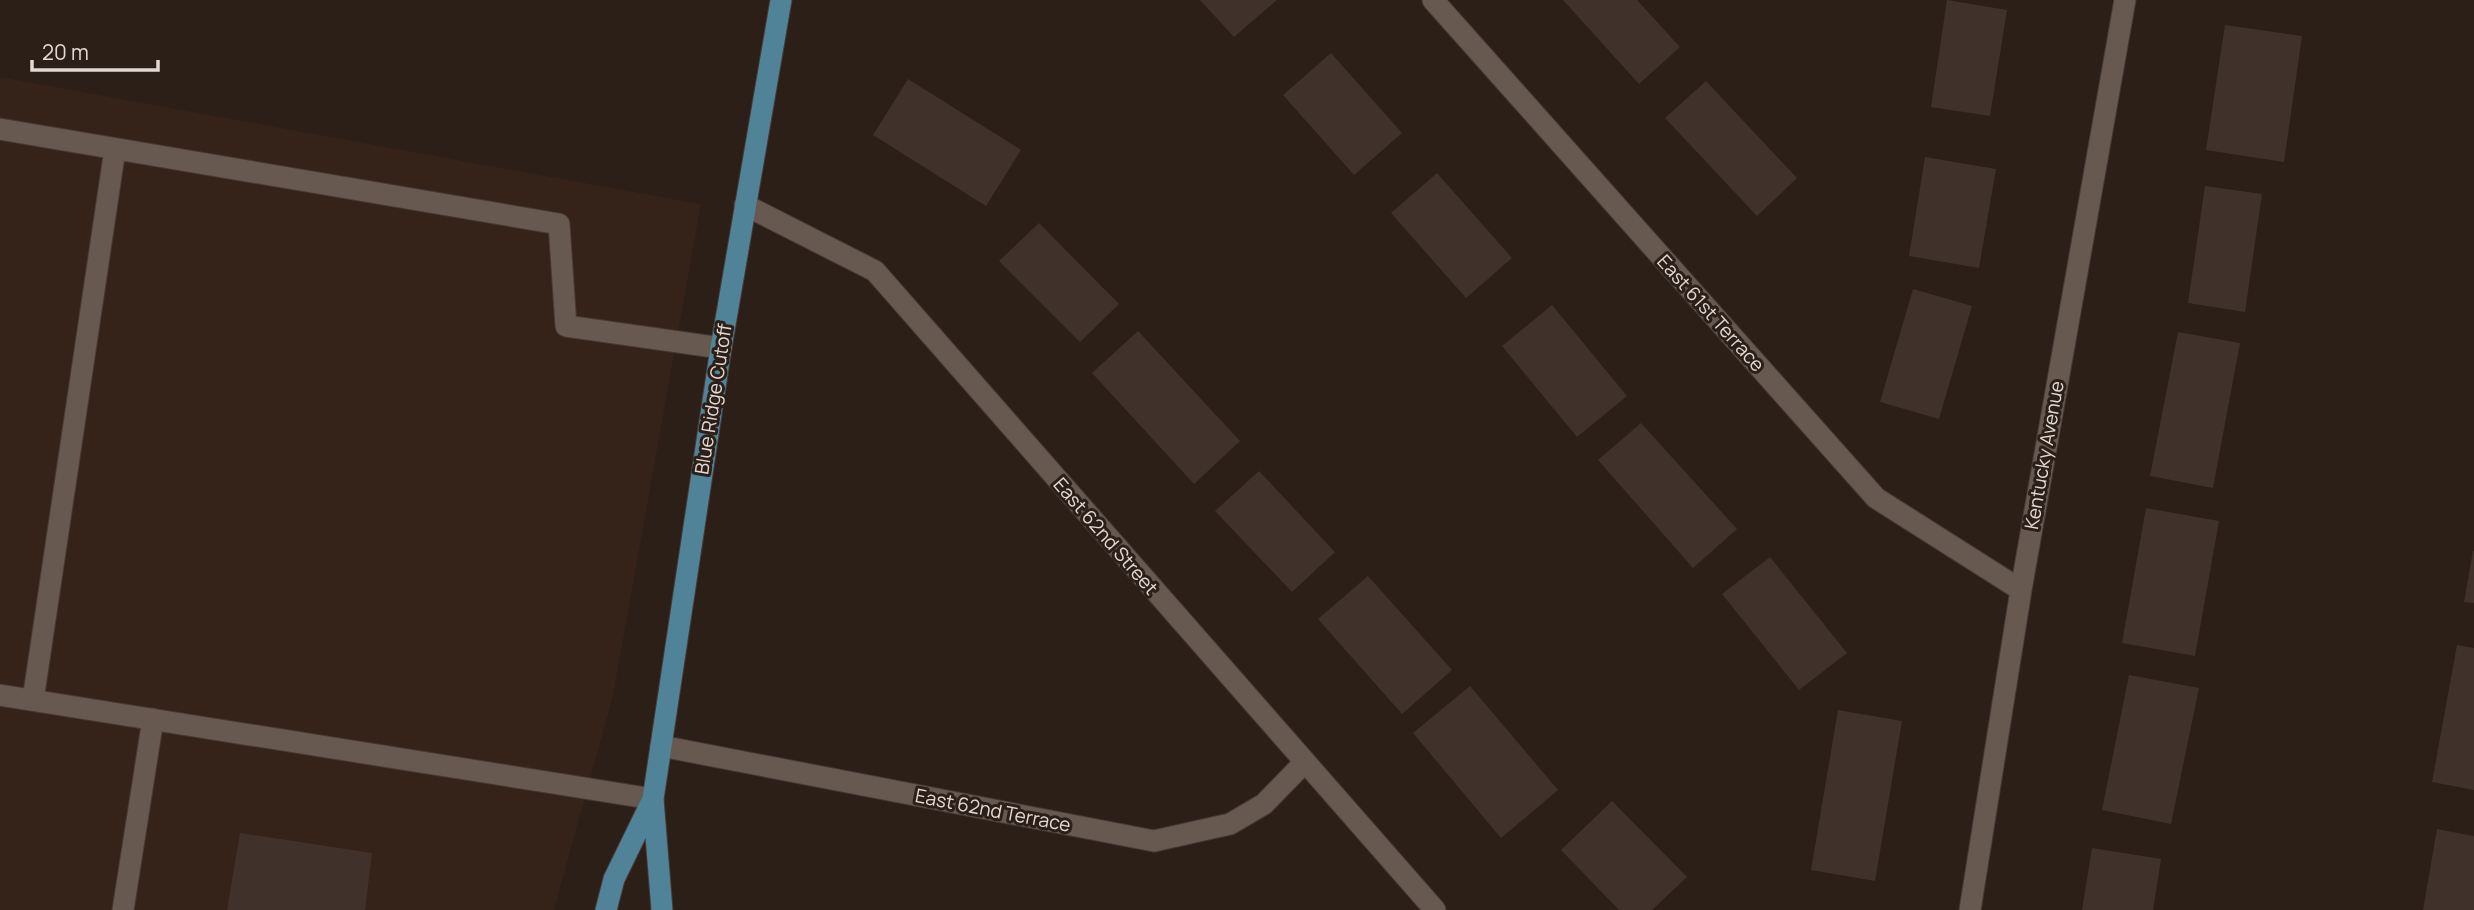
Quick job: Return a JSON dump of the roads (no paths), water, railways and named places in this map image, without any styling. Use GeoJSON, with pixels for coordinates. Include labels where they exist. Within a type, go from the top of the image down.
{"type":"FeatureCollection","features":[{"type":"Feature","properties":{"kind":"main road","name":"Blue Ridge Cutoff"},"geometry":{"type":"LineString","coordinates":[[662,910],[653,799],[720,348],[781,0]]}},
{"type":"Feature","properties":{"kind":"main road","name":"Blue Ridge Cutoff"},"geometry":{"type":"LineString","coordinates":[[606,910],[614,879],[653,799]]}},
{"type":"Feature","properties":{"kind":"street","name":"East 61st Terrace"},"geometry":{"type":"LineString","coordinates":[[1433,0],[1876,498],[2021,590]]}},
{"type":"Feature","properties":{"kind":"street","name":"Kentucky Avenue"},"geometry":{"type":"LineString","coordinates":[[1970,910],[2021,590],[2125,0]]}},
{"type":"Feature","properties":{"kind":"street"},"geometry":{"type":"LineString","coordinates":[[0,129],[559,224],[566,326],[720,348]]}},
{"type":"Feature","properties":{"kind":"street"},"geometry":{"type":"LineString","coordinates":[[33,700],[116,149]]}},
{"type":"Feature","properties":{"kind":"street","name":"East 62nd Street"},"geometry":{"type":"LineString","coordinates":[[745,205],[875,271],[1304,764],[1435,910]]}},
{"type":"Feature","properties":{"kind":"street"},"geometry":{"type":"LineString","coordinates":[[0,695],[653,799]]}},
{"type":"Feature","properties":{"kind":"street"},"geometry":{"type":"LineString","coordinates":[[123,910],[153,719]]}},
{"type":"Feature","properties":{"kind":"street","name":"East 62nd Terrace"},"geometry":{"type":"LineString","coordinates":[[661,747],[1154,841],[1230,824],[1264,804],[1304,764]]}}]}
